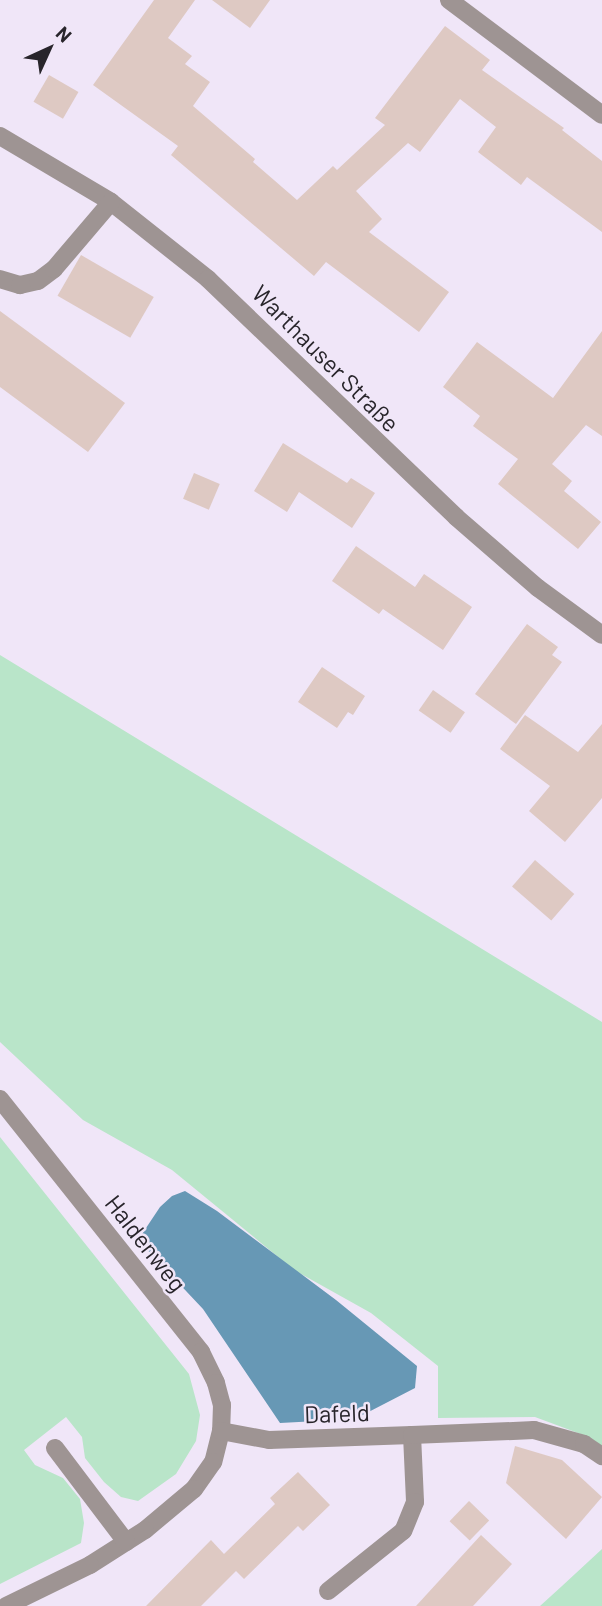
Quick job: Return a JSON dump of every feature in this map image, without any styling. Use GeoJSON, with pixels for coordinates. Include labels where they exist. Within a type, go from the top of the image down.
{"type":"FeatureCollection","features":[{"type":"Feature","properties":{"kind":"street"},"geometry":{"type":"LineString","coordinates":[[449,0],[602,116]]}},
{"type":"Feature","properties":{"kind":"street","name":"Warthauser Straße"},"geometry":{"type":"LineString","coordinates":[[0,136],[111,202],[208,279],[271,336],[373,440],[456,517],[538,588],[602,635]]}},
{"type":"Feature","properties":{"kind":"street"},"geometry":{"type":"LineString","coordinates":[[0,279],[20,285],[38,281],[54,269],[111,202]]}},
{"type":"Feature","properties":{"kind":"street","name":"Haldenweg"},"geometry":{"type":"LineString","coordinates":[[0,1099],[201,1352],[216,1383],[222,1405],[221,1431]]}},
{"type":"Feature","properties":{"kind":"street","name":"Dafeld"},"geometry":{"type":"LineString","coordinates":[[221,1431],[269,1440],[534,1430],[584,1444],[602,1456]]}},
{"type":"Feature","properties":{"kind":"street"},"geometry":{"type":"LineString","coordinates":[[6,1606],[90,1565],[126,1542],[194,1489],[213,1462],[221,1431]]}},
{"type":"Feature","properties":{"kind":"street"},"geometry":{"type":"LineString","coordinates":[[328,1591],[402,1531],[415,1502],[412,1435]]}},
{"type":"Feature","properties":{"kind":"street"},"geometry":{"type":"LineString","coordinates":[[55,1448],[126,1542]]}},
{"type":"Feature","properties":{"kind":"green space"},"geometry":{"type":"Polygon","coordinates":[[[0,655],[602,1022],[602,1447],[586,1436],[535,1417],[438,1418],[438,1366],[371,1313],[294,1270],[172,1170],[83,1120],[0,1042],[0,655]]]}},
{"type":"Feature","properties":{"kind":"green space"},"geometry":{"type":"Polygon","coordinates":[[[0,1137],[189,1374],[200,1415],[196,1441],[176,1474],[138,1501],[121,1497],[104,1482],[85,1458],[82,1437],[66,1417],[24,1450],[35,1465],[63,1478],[80,1499],[84,1523],[81,1543],[0,1584],[0,1137]]]}},
{"type":"Feature","properties":{"kind":"green space"},"geometry":{"type":"Polygon","coordinates":[[[602,1549],[602,1606],[540,1606],[562,1586],[602,1549]]]}},
{"type":"Feature","properties":{"kind":"water"},"geometry":{"type":"Polygon","coordinates":[[[185,1191],[217,1211],[336,1300],[417,1366],[415,1388],[355,1419],[280,1423],[203,1309],[138,1240],[160,1207],[172,1196],[185,1191]]]}},
{"type":"Feature","properties":{"kind":"building"},"geometry":{"type":"Polygon","coordinates":[[[154,0],[195,0],[168,38],[192,56],[185,64],[210,82],[193,106],[255,159],[253,162],[297,200],[333,166],[337,170],[385,125],[375,118],[445,26],[490,60],[482,70],[564,128],[562,130],[602,161],[602,232],[527,177],[521,185],[478,152],[496,127],[460,99],[420,152],[408,143],[356,191],[382,219],[369,232],[449,292],[419,332],[326,262],[314,276],[171,155],[178,146],[93,85],[154,0]]]}},
{"type":"Feature","properties":{"kind":"building"},"geometry":{"type":"Polygon","coordinates":[[[212,0],[270,0],[250,28],[212,0]]]}},
{"type":"Feature","properties":{"kind":"building"},"geometry":{"type":"Polygon","coordinates":[[[49,75],[78,92],[63,119],[34,102],[49,75]]]}},
{"type":"Feature","properties":{"kind":"building"},"geometry":{"type":"Polygon","coordinates":[[[81,255],[154,297],[130,338],[58,296],[81,255]]]}},
{"type":"Feature","properties":{"kind":"building"},"geometry":{"type":"Polygon","coordinates":[[[0,311],[125,403],[88,452],[0,387],[0,311]]]}},
{"type":"Feature","properties":{"kind":"building"},"geometry":{"type":"Polygon","coordinates":[[[602,331],[602,436],[586,425],[552,464],[572,481],[564,491],[601,522],[578,549],[498,484],[518,459],[473,426],[480,416],[443,387],[477,342],[553,398],[602,331]]]}},
{"type":"Feature","properties":{"kind":"building"},"geometry":{"type":"Polygon","coordinates":[[[283,443],[347,483],[351,478],[375,493],[352,528],[299,492],[287,512],[254,491],[283,443]]]}},
{"type":"Feature","properties":{"kind":"building"},"geometry":{"type":"Polygon","coordinates":[[[194,473],[220,484],[209,510],[183,499],[194,473]]]}},
{"type":"Feature","properties":{"kind":"building"},"geometry":{"type":"Polygon","coordinates":[[[356,546],[415,587],[424,574],[472,607],[443,650],[383,609],[379,614],[332,581],[356,546]]]}},
{"type":"Feature","properties":{"kind":"building"},"geometry":{"type":"Polygon","coordinates":[[[527,624],[558,647],[552,655],[562,662],[516,724],[475,694],[527,624]]]}},
{"type":"Feature","properties":{"kind":"building"},"geometry":{"type":"Polygon","coordinates":[[[322,667],[365,696],[353,715],[348,712],[337,728],[298,702],[322,667]]]}},
{"type":"Feature","properties":{"kind":"building"},"geometry":{"type":"Polygon","coordinates":[[[433,690],[465,712],[451,733],[419,710],[433,690]]]}},
{"type":"Feature","properties":{"kind":"building"},"geometry":{"type":"Polygon","coordinates":[[[525,715],[578,752],[602,724],[602,798],[565,842],[529,811],[550,786],[500,749],[525,715]]]}},
{"type":"Feature","properties":{"kind":"building"},"geometry":{"type":"Polygon","coordinates":[[[535,860],[574,894],[551,921],[512,886],[535,860]]]}},
{"type":"Feature","properties":{"kind":"building"},"geometry":{"type":"Polygon","coordinates":[[[515,1446],[562,1460],[602,1497],[566,1539],[506,1483],[515,1446]]]}},
{"type":"Feature","properties":{"kind":"building"},"geometry":{"type":"Polygon","coordinates":[[[298,1472],[330,1505],[303,1531],[298,1526],[244,1579],[236,1571],[201,1606],[146,1606],[211,1540],[224,1554],[275,1504],[270,1498],[298,1472]]]}},
{"type":"Feature","properties":{"kind":"building"},"geometry":{"type":"Polygon","coordinates":[[[469,1501],[489,1520],[470,1541],[450,1521],[469,1501]]]}},
{"type":"Feature","properties":{"kind":"building"},"geometry":{"type":"Polygon","coordinates":[[[481,1535],[512,1564],[473,1606],[416,1606],[481,1535]]]}}]}
